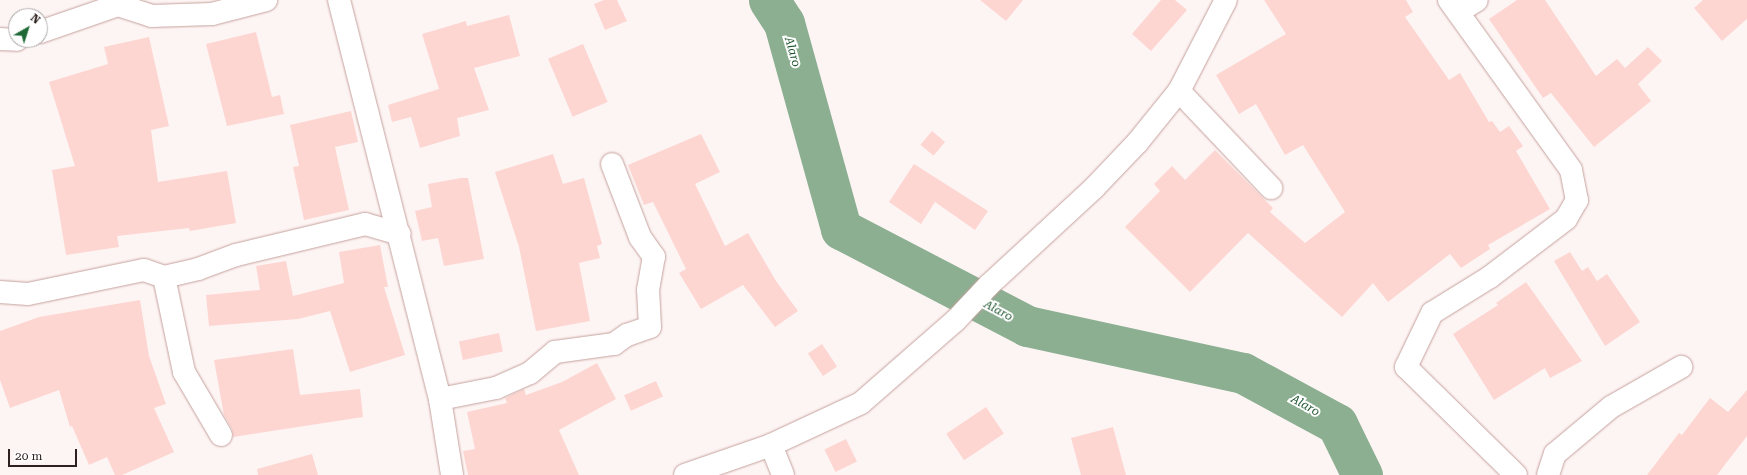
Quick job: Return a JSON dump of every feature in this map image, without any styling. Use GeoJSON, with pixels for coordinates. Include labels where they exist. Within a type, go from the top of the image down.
{"type":"FeatureCollection","features":[{"type":"Feature","properties":{"kind":"street"},"geometry":{"type":"LineString","coordinates":[[48,29],[118,2],[151,16],[212,14],[266,0]]}},
{"type":"Feature","properties":{"kind":"street"},"geometry":{"type":"LineString","coordinates":[[339,0],[400,234],[440,399],[452,475]]}},
{"type":"Feature","properties":{"kind":"street"},"geometry":{"type":"LineString","coordinates":[[685,475],[771,445],[861,403],[955,320],[989,285],[1094,188],[1137,143],[1178,91],[1226,0]]}},
{"type":"Feature","properties":{"kind":"street"},"geometry":{"type":"LineString","coordinates":[[1477,0],[1454,6],[1571,170],[1577,200],[1566,219],[1490,277],[1432,313],[1406,367],[1516,475]]}},
{"type":"Feature","properties":{"kind":"street"},"geometry":{"type":"LineString","coordinates":[[1178,91],[1271,188]]}},
{"type":"Feature","properties":{"kind":"street"},"geometry":{"type":"LineString","coordinates":[[440,399],[496,388],[530,373],[555,352],[614,344],[627,335],[650,327],[648,290],[654,257],[640,237],[612,164]]}},
{"type":"Feature","properties":{"kind":"street"},"geometry":{"type":"LineString","coordinates":[[0,292],[28,294],[144,270],[164,277],[198,269],[236,255],[365,224],[400,234]]}},
{"type":"Feature","properties":{"kind":"street"},"geometry":{"type":"LineString","coordinates":[[164,277],[184,372],[221,435]]}},
{"type":"Feature","properties":{"kind":"street"},"geometry":{"type":"LineString","coordinates":[[1548,475],[1555,454],[1611,407],[1681,367]]}},
{"type":"Feature","properties":{"kind":"street"},"geometry":{"type":"LineString","coordinates":[[771,445],[783,475]]}},
{"type":"Feature","properties":{"kind":"building"},"geometry":{"type":"Polygon","coordinates":[[[604,0],[617,0],[627,21],[605,30],[594,4],[604,0]]]}},
{"type":"Feature","properties":{"kind":"building"},"geometry":{"type":"Polygon","coordinates":[[[980,0],[1023,0],[1006,21],[980,0]]]}},
{"type":"Feature","properties":{"kind":"building"},"geometry":{"type":"Polygon","coordinates":[[[1161,0],[1175,0],[1187,10],[1151,51],[1132,34],[1161,0]]]}},
{"type":"Feature","properties":{"kind":"building"},"geometry":{"type":"Polygon","coordinates":[[[1264,0],[1406,0],[1413,12],[1405,17],[1449,80],[1460,73],[1489,122],[1492,121],[1500,132],[1509,126],[1523,146],[1516,151],[1550,209],[1488,245],[1490,249],[1461,268],[1450,254],[1388,302],[1373,283],[1342,317],[1248,233],[1190,292],[1125,227],[1160,191],[1154,184],[1172,166],[1185,180],[1215,150],[1273,208],[1270,212],[1305,243],[1345,212],[1303,145],[1285,155],[1256,104],[1239,114],[1216,75],[1286,34],[1264,0]]]}},
{"type":"Feature","properties":{"kind":"building"},"geometry":{"type":"Polygon","coordinates":[[[1517,0],[1545,0],[1596,76],[1617,59],[1625,68],[1648,47],[1662,61],[1638,84],[1651,101],[1594,147],[1551,93],[1543,98],[1489,19],[1517,0]]]}},
{"type":"Feature","properties":{"kind":"building"},"geometry":{"type":"Polygon","coordinates":[[[1703,0],[1747,0],[1747,19],[1722,41],[1694,8],[1703,0]]]}},
{"type":"Feature","properties":{"kind":"building"},"geometry":{"type":"Polygon","coordinates":[[[509,15],[520,56],[474,68],[489,110],[457,118],[460,136],[420,148],[411,117],[392,122],[388,105],[439,89],[422,34],[466,21],[467,26],[509,15]]]}},
{"type":"Feature","properties":{"kind":"building"},"geometry":{"type":"Polygon","coordinates":[[[256,32],[272,97],[280,95],[284,114],[227,126],[206,44],[256,32]]]}},
{"type":"Feature","properties":{"kind":"building"},"geometry":{"type":"Polygon","coordinates":[[[149,37],[169,126],[151,130],[158,182],[227,171],[236,223],[190,231],[189,228],[117,236],[119,247],[66,255],[52,170],[75,166],[49,82],[108,64],[104,47],[149,37]]]}},
{"type":"Feature","properties":{"kind":"building"},"geometry":{"type":"Polygon","coordinates":[[[583,44],[608,102],[573,117],[548,59],[583,44]]]}},
{"type":"Feature","properties":{"kind":"building"},"geometry":{"type":"Polygon","coordinates":[[[351,111],[358,142],[335,147],[349,210],[304,220],[293,167],[299,166],[290,125],[351,111]]]}},
{"type":"Feature","properties":{"kind":"building"},"geometry":{"type":"Polygon","coordinates":[[[932,131],[945,142],[933,156],[920,145],[932,131]]]}},
{"type":"Feature","properties":{"kind":"building"},"geometry":{"type":"Polygon","coordinates":[[[701,134],[720,172],[695,184],[725,246],[748,233],[776,281],[798,311],[775,327],[743,285],[701,309],[679,273],[686,269],[653,202],[644,205],[628,165],[701,134]]]}},
{"type":"Feature","properties":{"kind":"building"},"geometry":{"type":"Polygon","coordinates":[[[553,154],[563,184],[584,178],[602,244],[597,246],[600,258],[579,263],[590,321],[536,331],[519,247],[495,172],[553,154]]]}},
{"type":"Feature","properties":{"kind":"building"},"geometry":{"type":"Polygon","coordinates":[[[914,164],[988,211],[975,230],[935,202],[921,224],[889,202],[914,164]]]}},
{"type":"Feature","properties":{"kind":"building"},"geometry":{"type":"Polygon","coordinates":[[[468,178],[484,259],[444,266],[438,238],[422,241],[415,211],[432,207],[428,184],[468,178]]]}},
{"type":"Feature","properties":{"kind":"building"},"geometry":{"type":"Polygon","coordinates":[[[380,245],[388,287],[384,287],[405,355],[350,372],[330,311],[298,319],[209,326],[206,295],[260,290],[256,266],[286,261],[293,296],[344,283],[339,252],[380,245]]]}},
{"type":"Feature","properties":{"kind":"building"},"geometry":{"type":"Polygon","coordinates":[[[1570,252],[1582,271],[1588,267],[1597,281],[1607,274],[1640,322],[1605,346],[1554,261],[1570,252]]]}},
{"type":"Feature","properties":{"kind":"building"},"geometry":{"type":"Polygon","coordinates":[[[1526,282],[1582,361],[1550,378],[1545,368],[1494,400],[1453,334],[1498,305],[1496,303],[1526,282]]]}},
{"type":"Feature","properties":{"kind":"building"},"geometry":{"type":"Polygon","coordinates":[[[140,300],[149,356],[166,404],[154,408],[174,452],[122,475],[115,475],[107,457],[89,465],[72,426],[70,427],[59,390],[10,408],[0,380],[0,331],[39,317],[140,300]]]}},
{"type":"Feature","properties":{"kind":"building"},"geometry":{"type":"Polygon","coordinates":[[[499,333],[503,352],[463,360],[459,342],[499,333]]]}},
{"type":"Feature","properties":{"kind":"building"},"geometry":{"type":"Polygon","coordinates":[[[822,344],[837,366],[823,376],[808,354],[822,344]]]}},
{"type":"Feature","properties":{"kind":"building"},"geometry":{"type":"Polygon","coordinates":[[[293,349],[300,395],[360,389],[363,417],[233,437],[232,429],[224,415],[214,360],[293,349]]]}},
{"type":"Feature","properties":{"kind":"building"},"geometry":{"type":"Polygon","coordinates":[[[597,363],[616,399],[559,430],[579,475],[468,475],[463,451],[475,449],[467,412],[507,403],[505,398],[524,389],[526,395],[562,382],[597,363]]]}},
{"type":"Feature","properties":{"kind":"building"},"geometry":{"type":"Polygon","coordinates":[[[656,381],[663,397],[631,411],[624,395],[656,381]]]}},
{"type":"Feature","properties":{"kind":"building"},"geometry":{"type":"Polygon","coordinates":[[[1747,390],[1747,436],[1717,475],[1647,475],[1679,433],[1682,435],[1710,398],[1728,412],[1747,390]]]}},
{"type":"Feature","properties":{"kind":"building"},"geometry":{"type":"Polygon","coordinates":[[[986,407],[1004,434],[964,460],[946,434],[986,407]]]}},
{"type":"Feature","properties":{"kind":"building"},"geometry":{"type":"Polygon","coordinates":[[[1113,427],[1126,475],[1081,475],[1071,438],[1113,427]]]}},
{"type":"Feature","properties":{"kind":"building"},"geometry":{"type":"Polygon","coordinates":[[[846,439],[857,461],[835,472],[824,450],[846,439]]]}},
{"type":"Feature","properties":{"kind":"building"},"geometry":{"type":"Polygon","coordinates":[[[312,454],[318,475],[258,475],[257,469],[312,454]]]}},
{"type":"Feature","properties":{"kind":"waterway","name":"Alaro"},"geometry":{"type":"LineString","coordinates":[[769,0],[784,23],[841,229],[1027,326],[1243,373],[1337,424],[1362,475]]}}]}
